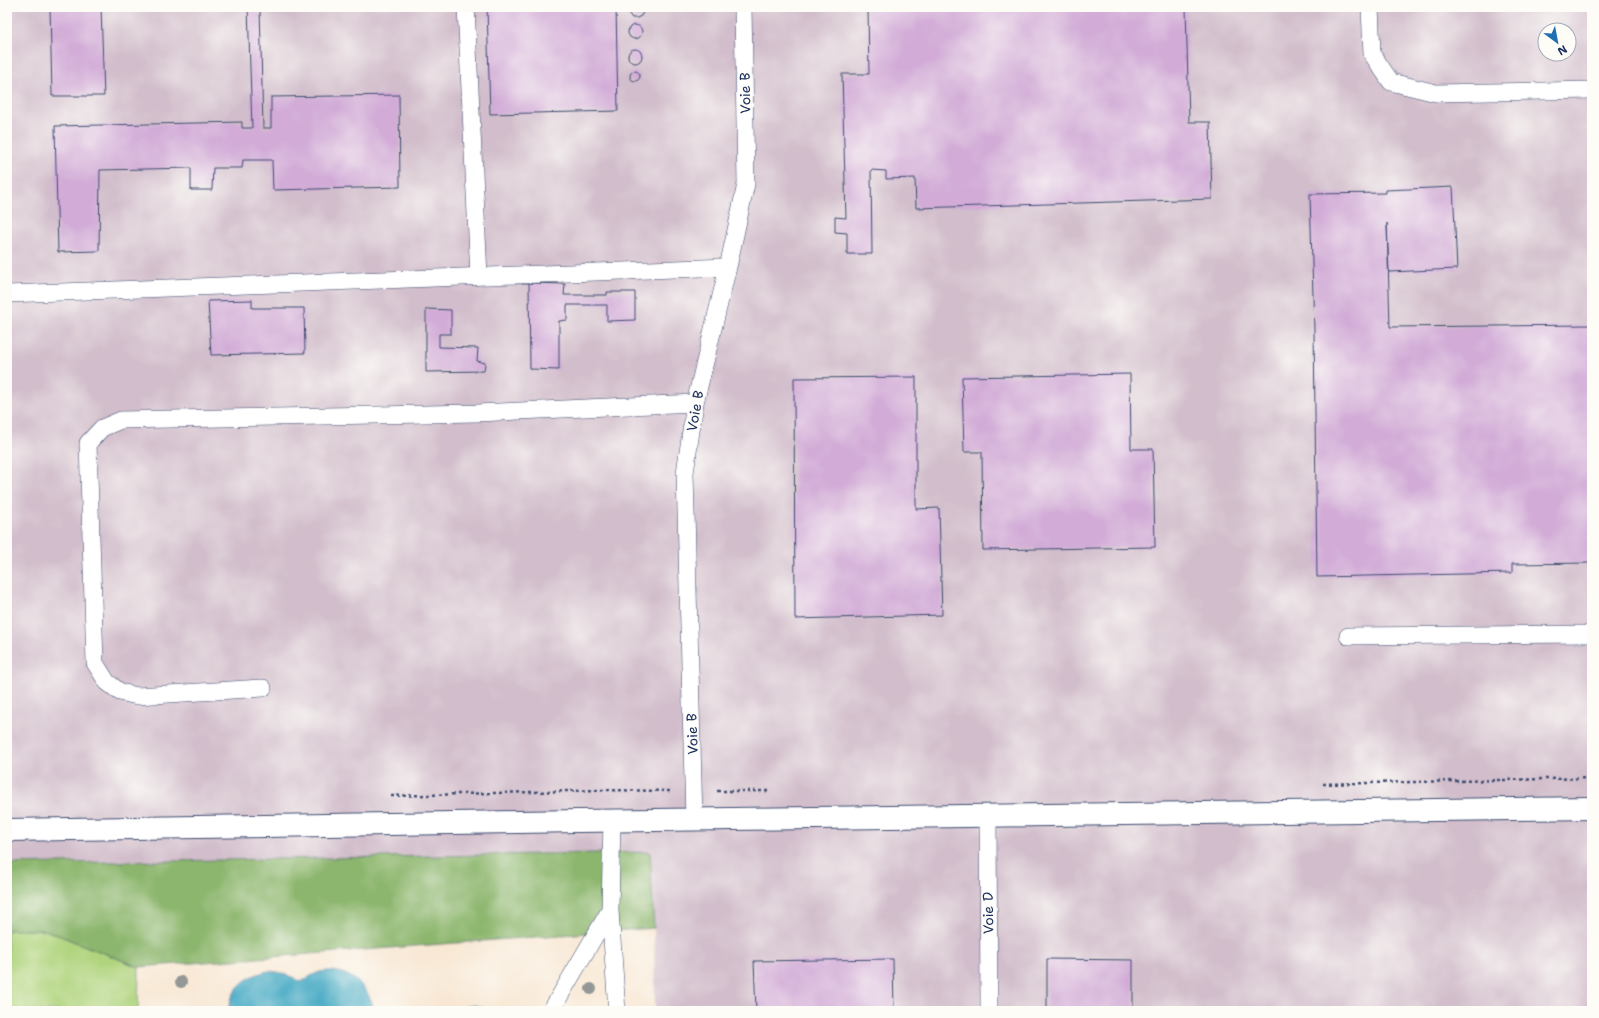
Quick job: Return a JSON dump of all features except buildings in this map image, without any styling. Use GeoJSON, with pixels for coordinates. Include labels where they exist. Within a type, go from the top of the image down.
{"type":"FeatureCollection","features":[{"type":"Feature","properties":{"kind":"main road"},"geometry":{"type":"LineString","coordinates":[[7,830],[612,820],[1592,808]]}},
{"type":"Feature","properties":{"kind":"lane"},"geometry":{"type":"LineString","coordinates":[[466,7],[479,276]]}},
{"type":"Feature","properties":{"kind":"lane","name":"Voie B"},"geometry":{"type":"LineString","coordinates":[[694,820],[685,472],[695,403],[728,267],[746,184],[743,7]]}},
{"type":"Feature","properties":{"kind":"lane"},"geometry":{"type":"LineString","coordinates":[[1370,7],[1372,54],[1391,82],[1436,93],[1592,90]]}},
{"type":"Feature","properties":{"kind":"lane"},"geometry":{"type":"LineString","coordinates":[[7,294],[728,267]]}},
{"type":"Feature","properties":{"kind":"lane"},"geometry":{"type":"LineString","coordinates":[[263,688],[137,696],[120,692],[107,682],[95,663],[88,443],[102,428],[121,420],[477,413],[695,403]]}},
{"type":"Feature","properties":{"kind":"lane"},"geometry":{"type":"LineString","coordinates":[[1348,636],[1592,634]]}},
{"type":"Feature","properties":{"kind":"lane","name":"Voie D"},"geometry":{"type":"LineString","coordinates":[[988,816],[989,1011]]}},
{"type":"Feature","properties":{"kind":"lane"},"geometry":{"type":"LineString","coordinates":[[612,820],[610,910],[617,1011]]}},
{"type":"Feature","properties":{"kind":"lane"},"geometry":{"type":"LineString","coordinates":[[551,1011],[610,910]]}},
{"type":"Feature","properties":{"kind":"shaded area"},"geometry":{"type":"Polygon","coordinates":[[[7,7],[1592,7],[1592,1011],[655,1011],[654,928],[649,852],[7,864],[7,7]]]}},
{"type":"Feature","properties":{"kind":"green space"},"geometry":{"type":"Polygon","coordinates":[[[650,852],[654,928],[139,967],[45,930],[7,930],[7,864],[650,852]]]}},
{"type":"Feature","properties":{"kind":"green space"},"geometry":{"type":"Polygon","coordinates":[[[7,930],[45,930],[139,967],[138,1011],[7,1011],[7,930]]]}},
{"type":"Feature","properties":{"kind":"water"},"geometry":{"type":"Polygon","coordinates":[[[269,971],[286,974],[301,982],[320,972],[339,972],[347,975],[362,986],[368,994],[374,1011],[228,1011],[236,989],[241,984],[247,979],[269,971]]]}},
{"type":"Feature","properties":{"kind":"water"},"geometry":{"type":"Polygon","coordinates":[[[468,1005],[478,1006],[488,1011],[457,1011],[468,1005]]]}}]}
